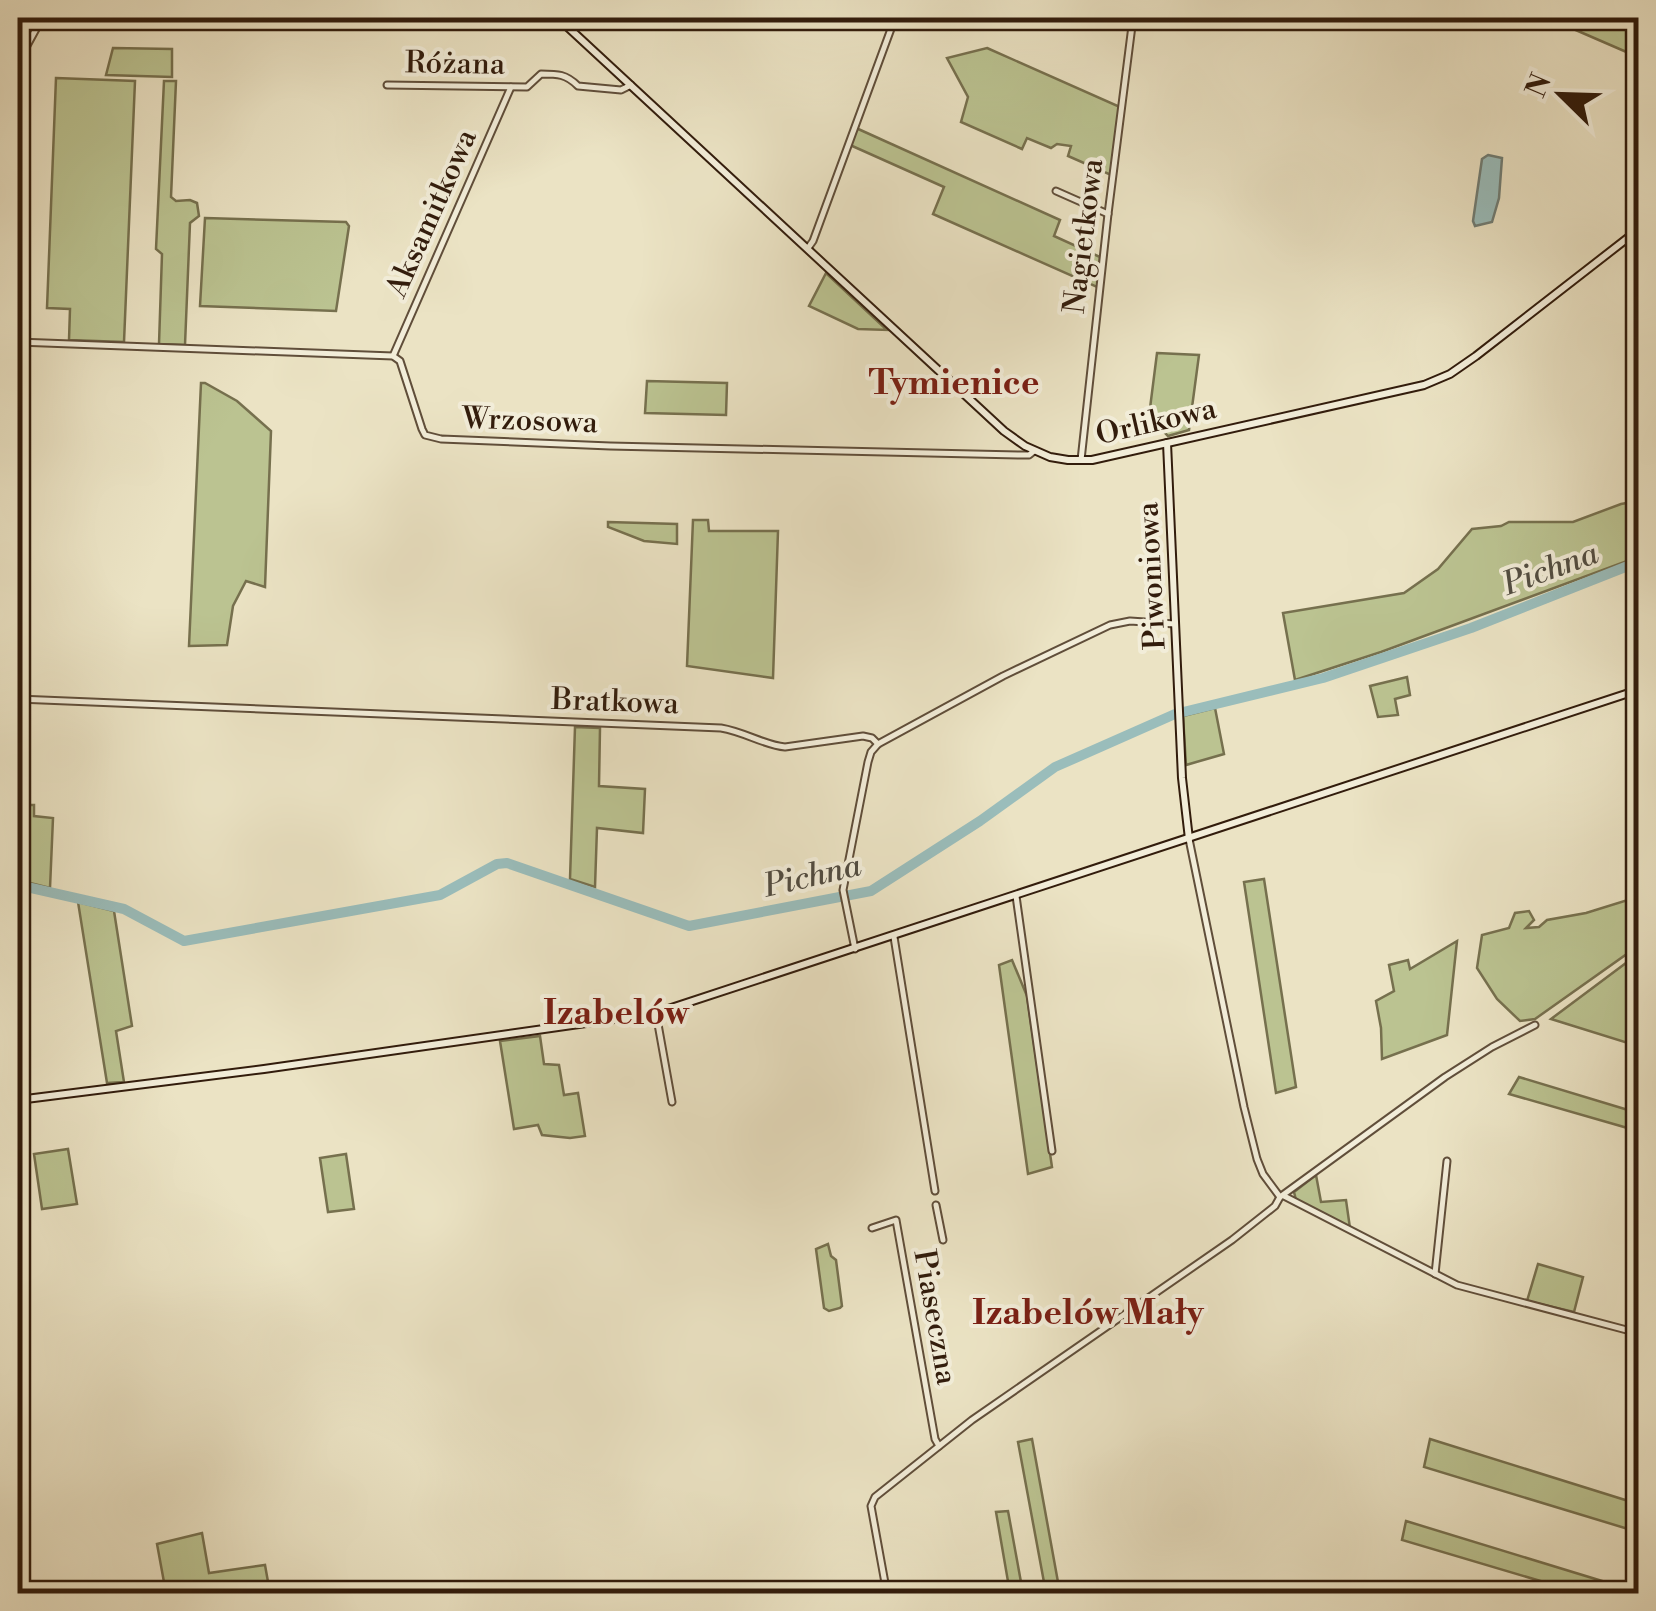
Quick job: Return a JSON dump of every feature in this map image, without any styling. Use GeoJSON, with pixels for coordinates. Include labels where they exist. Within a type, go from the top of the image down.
{"type":"FeatureCollection","features":[{"type":"Feature","properties":{"kind":"street"},"geometry":{"type":"LineString","coordinates":[[18,62],[42,18]]}},
{"type":"Feature","properties":{"kind":"street","name":"Orlikowa"},"geometry":{"type":"LineString","coordinates":[[558,18],[1004,431],[1050,457],[1081,460],[1110,456],[1414,387],[1450,374],[1638,230]]}},
{"type":"Feature","properties":{"kind":"street"},"geometry":{"type":"LineString","coordinates":[[808,248],[894,18]]}},
{"type":"Feature","properties":{"kind":"street","name":"Nagietkowa"},"geometry":{"type":"LineString","coordinates":[[1081,460],[1133,18]]}},
{"type":"Feature","properties":{"kind":"street","name":"Różana"},"geometry":{"type":"LineString","coordinates":[[387,84],[527,87],[540,74],[568,76],[578,86],[621,90],[631,86]]}},
{"type":"Feature","properties":{"kind":"street","name":"Aksamitkowa"},"geometry":{"type":"LineString","coordinates":[[393,356],[510,87]]}},
{"type":"Feature","properties":{"kind":"street"},"geometry":{"type":"LineString","coordinates":[[1056,191],[1108,214]]}},
{"type":"Feature","properties":{"kind":"street"},"geometry":{"type":"LineString","coordinates":[[18,342],[393,356]]}},
{"type":"Feature","properties":{"kind":"street","name":"Wrzosowa"},"geometry":{"type":"LineString","coordinates":[[393,356],[400,361],[422,429],[432,438],[1003,455],[1029,455],[1034,451]]}},
{"type":"Feature","properties":{"kind":"street","name":"Piwoniowa"},"geometry":{"type":"LineString","coordinates":[[1167,443],[1182,778],[1189,839]]}},
{"type":"Feature","properties":{"kind":"street"},"geometry":{"type":"LineString","coordinates":[[855,949],[843,890],[868,762],[878,744],[1003,676],[1110,625],[1130,621],[1175,624]]}},
{"type":"Feature","properties":{"kind":"street"},"geometry":{"type":"LineString","coordinates":[[18,1100],[264,1070],[656,1014],[1638,690]]}},
{"type":"Feature","properties":{"kind":"street","name":"Bratkowa"},"geometry":{"type":"LineString","coordinates":[[18,699],[721,728],[785,747],[863,736],[878,744]]}},
{"type":"Feature","properties":{"kind":"street"},"geometry":{"type":"LineString","coordinates":[[1189,839],[1252,1142],[1260,1167],[1282,1197],[1469,1288],[1638,1333]]}},
{"type":"Feature","properties":{"kind":"street"},"geometry":{"type":"LineString","coordinates":[[1016,896],[1052,1151]]}},
{"type":"Feature","properties":{"kind":"street"},"geometry":{"type":"LineString","coordinates":[[894,936],[934,1190]]}},
{"type":"Feature","properties":{"kind":"street"},"geometry":{"type":"LineString","coordinates":[[656,1014],[672,1102]]}},
{"type":"Feature","properties":{"kind":"street"},"geometry":{"type":"LineString","coordinates":[[887,1594],[871,1502],[874,1497],[972,1420],[1232,1240],[1282,1197],[1445,1077],[1535,1025]]}},
{"type":"Feature","properties":{"kind":"street"},"geometry":{"type":"LineString","coordinates":[[1435,1274],[1447,1161]]}},
{"type":"Feature","properties":{"kind":"street"},"geometry":{"type":"LineString","coordinates":[[936,1205],[943,1240]]}},
{"type":"Feature","properties":{"kind":"street","name":"Piaseczna"},"geometry":{"type":"LineString","coordinates":[[872,1228],[896,1220],[939,1446]]}},
{"type":"Feature","properties":{"kind":"green space"},"geometry":{"type":"Polygon","coordinates":[[[1548,18],[1638,18],[1638,57],[1548,18]]]}},
{"type":"Feature","properties":{"kind":"green space"},"geometry":{"type":"Polygon","coordinates":[[[113,48],[172,49],[172,77],[106,75],[113,48]]]}},
{"type":"Feature","properties":{"kind":"green space"},"geometry":{"type":"Polygon","coordinates":[[[987,48],[1120,107],[1111,175],[1068,156],[1071,146],[1057,144],[1051,148],[1027,138],[1022,149],[961,122],[968,97],[947,58],[987,48]]]}},
{"type":"Feature","properties":{"kind":"green space"},"geometry":{"type":"Polygon","coordinates":[[[56,78],[135,81],[124,342],[69,340],[70,309],[47,308],[56,78]]]}},
{"type":"Feature","properties":{"kind":"green space"},"geometry":{"type":"Polygon","coordinates":[[[164,81],[176,81],[171,197],[197,203],[199,216],[190,223],[185,345],[159,344],[162,254],[156,249],[164,81]]]}},
{"type":"Feature","properties":{"kind":"green space"},"geometry":{"type":"Polygon","coordinates":[[[856,128],[1060,220],[1054,236],[1100,257],[1097,287],[933,214],[944,187],[850,145],[856,128]]]}},
{"type":"Feature","properties":{"kind":"green space"},"geometry":{"type":"Polygon","coordinates":[[[205,218],[346,222],[349,226],[336,311],[200,306],[205,218]]]}},
{"type":"Feature","properties":{"kind":"green space"},"geometry":{"type":"Polygon","coordinates":[[[826,273],[887,330],[858,329],[809,306],[826,273]]]}},
{"type":"Feature","properties":{"kind":"green space"},"geometry":{"type":"Polygon","coordinates":[[[1157,353],[1199,355],[1189,430],[1168,436],[1149,416],[1157,353]]]}},
{"type":"Feature","properties":{"kind":"green space"},"geometry":{"type":"Polygon","coordinates":[[[647,381],[727,383],[726,415],[645,413],[647,381]]]}},
{"type":"Feature","properties":{"kind":"green space"},"geometry":{"type":"Polygon","coordinates":[[[201,383],[237,401],[271,431],[265,587],[246,581],[233,606],[227,645],[189,646],[201,383]]]}},
{"type":"Feature","properties":{"kind":"green space"},"geometry":{"type":"Polygon","coordinates":[[[1638,501],[1638,557],[1295,680],[1283,613],[1404,593],[1438,569],[1472,529],[1509,522],[1573,522],[1638,501]]]}},
{"type":"Feature","properties":{"kind":"green space"},"geometry":{"type":"Polygon","coordinates":[[[693,520],[708,520],[709,531],[778,531],[773,678],[687,666],[693,520]]]}},
{"type":"Feature","properties":{"kind":"green space"},"geometry":{"type":"Polygon","coordinates":[[[608,522],[677,524],[677,544],[644,541],[608,527],[608,522]]]}},
{"type":"Feature","properties":{"kind":"green space"},"geometry":{"type":"Polygon","coordinates":[[[1407,677],[1410,695],[1395,699],[1398,715],[1378,717],[1370,686],[1407,677]]]}},
{"type":"Feature","properties":{"kind":"green space"},"geometry":{"type":"Polygon","coordinates":[[[1215,708],[1224,754],[1186,765],[1183,716],[1215,708]]]}},
{"type":"Feature","properties":{"kind":"green space"},"geometry":{"type":"Polygon","coordinates":[[[575,727],[600,728],[599,786],[645,789],[643,833],[597,828],[595,887],[570,879],[575,727]]]}},
{"type":"Feature","properties":{"kind":"green space"},"geometry":{"type":"Polygon","coordinates":[[[18,805],[34,805],[34,816],[53,818],[50,888],[18,880],[18,805]]]}},
{"type":"Feature","properties":{"kind":"green space"},"geometry":{"type":"Polygon","coordinates":[[[1264,879],[1296,1087],[1276,1093],[1244,882],[1264,879]]]}},
{"type":"Feature","properties":{"kind":"green space"},"geometry":{"type":"Polygon","coordinates":[[[1634,898],[1638,946],[1535,1019],[1520,1021],[1497,999],[1477,968],[1482,935],[1509,928],[1515,913],[1529,911],[1534,920],[1526,928],[1539,927],[1547,920],[1634,898]]]}},
{"type":"Feature","properties":{"kind":"green space"},"geometry":{"type":"Polygon","coordinates":[[[78,902],[114,911],[132,1026],[116,1031],[124,1082],[107,1083],[78,902]]]}},
{"type":"Feature","properties":{"kind":"green space"},"geometry":{"type":"Polygon","coordinates":[[[1457,941],[1447,1035],[1382,1059],[1376,1001],[1394,991],[1389,965],[1408,960],[1410,969],[1457,941]]]}},
{"type":"Feature","properties":{"kind":"green space"},"geometry":{"type":"Polygon","coordinates":[[[1638,954],[1638,1024],[1631,1044],[1551,1019],[1638,954]]]}},
{"type":"Feature","properties":{"kind":"green space"},"geometry":{"type":"Polygon","coordinates":[[[1012,960],[1027,996],[1052,1167],[1028,1174],[999,965],[1012,960]]]}},
{"type":"Feature","properties":{"kind":"green space"},"geometry":{"type":"Polygon","coordinates":[[[540,1036],[544,1064],[559,1065],[564,1095],[578,1093],[585,1136],[542,1135],[538,1125],[514,1129],[500,1041],[540,1036]]]}},
{"type":"Feature","properties":{"kind":"green space"},"geometry":{"type":"Polygon","coordinates":[[[1519,1077],[1638,1113],[1638,1131],[1509,1094],[1519,1077]]]}},
{"type":"Feature","properties":{"kind":"green space"},"geometry":{"type":"Polygon","coordinates":[[[68,1149],[77,1204],[42,1209],[34,1154],[68,1149]]]}},
{"type":"Feature","properties":{"kind":"green space"},"geometry":{"type":"Polygon","coordinates":[[[346,1154],[354,1209],[328,1212],[320,1158],[346,1154]]]}},
{"type":"Feature","properties":{"kind":"green space"},"geometry":{"type":"Polygon","coordinates":[[[1316,1175],[1321,1202],[1346,1200],[1350,1228],[1296,1200],[1294,1192],[1316,1175]]]}},
{"type":"Feature","properties":{"kind":"green space"},"geometry":{"type":"Polygon","coordinates":[[[828,1244],[836,1260],[842,1306],[829,1311],[824,1308],[816,1249],[828,1244]]]}},
{"type":"Feature","properties":{"kind":"green space"},"geometry":{"type":"Polygon","coordinates":[[[1538,1264],[1583,1277],[1574,1312],[1527,1301],[1538,1264]]]}},
{"type":"Feature","properties":{"kind":"green space"},"geometry":{"type":"Polygon","coordinates":[[[1032,1439],[1060,1593],[1046,1593],[1018,1442],[1032,1439]]]}},
{"type":"Feature","properties":{"kind":"green space"},"geometry":{"type":"Polygon","coordinates":[[[1430,1439],[1638,1504],[1638,1532],[1424,1467],[1430,1439]]]}},
{"type":"Feature","properties":{"kind":"green space"},"geometry":{"type":"Polygon","coordinates":[[[1008,1511],[1023,1593],[1010,1593],[996,1512],[1008,1511]]]}},
{"type":"Feature","properties":{"kind":"green space"},"geometry":{"type":"Polygon","coordinates":[[[1406,1521],[1638,1593],[1581,1593],[1402,1540],[1406,1521]]]}},
{"type":"Feature","properties":{"kind":"green space"},"geometry":{"type":"Polygon","coordinates":[[[202,1533],[209,1573],[265,1565],[270,1593],[166,1593],[157,1544],[202,1533]]]}},
{"type":"Feature","properties":{"kind":"water"},"geometry":{"type":"Polygon","coordinates":[[[1488,155],[1502,158],[1499,198],[1492,222],[1475,226],[1482,159],[1488,155]]]}},
{"type":"Feature","properties":{"kind":"waterway","name":"Pichna"},"geometry":{"type":"LineString","coordinates":[[18,885],[124,909],[184,941],[440,895],[497,864],[507,863],[689,926],[871,891],[1055,767],[1175,714],[1323,678],[1471,628],[1638,562]]}},
{"type":"Feature","properties":{"kind":"district","name":"Tymienice"},"geometry":{"type":"Point","coordinates":[954,382]}},
{"type":"Feature","properties":{"kind":"district","name":"Izabelów"},"geometry":{"type":"Point","coordinates":[616,1012]}},
{"type":"Feature","properties":{"kind":"district","name":"Izabelów Mały"},"geometry":{"type":"Point","coordinates":[1088,1312]}}]}
